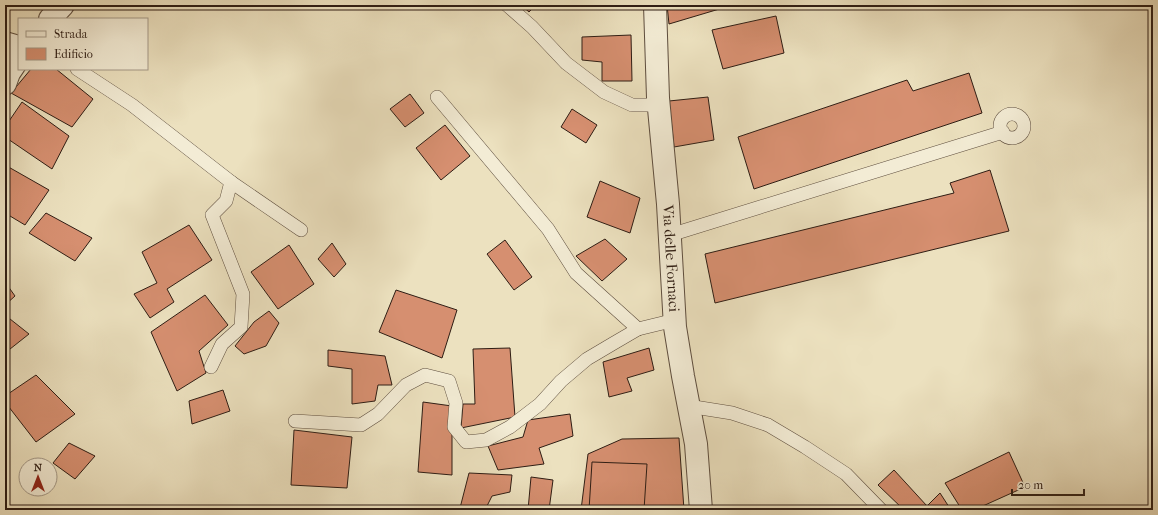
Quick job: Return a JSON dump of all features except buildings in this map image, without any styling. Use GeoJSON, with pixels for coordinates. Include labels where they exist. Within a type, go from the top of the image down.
{"type":"FeatureCollection","features":[{"type":"Feature","properties":{"kind":"street"},"geometry":{"type":"LineString","coordinates":[[51,18],[63,5]]}},
{"type":"Feature","properties":{"kind":"street","name":"Via delle Fornaci"},"geometry":{"type":"LineString","coordinates":[[655,5],[659,105],[670,235],[675,320],[688,406],[696,444],[701,510]]}},
{"type":"Feature","properties":{"kind":"street"},"geometry":{"type":"LineString","coordinates":[[5,43],[18,47]]}},
{"type":"Feature","properties":{"kind":"street"},"geometry":{"type":"LineString","coordinates":[[5,84],[8,73],[18,59]]}},
{"type":"Feature","properties":{"kind":"lane"},"geometry":{"type":"LineString","coordinates":[[507,5],[532,27],[566,63],[604,92],[632,105],[659,105]]}},
{"type":"Feature","properties":{"kind":"lane"},"geometry":{"type":"LineString","coordinates":[[79,70],[132,105],[231,182],[301,230]]}},
{"type":"Feature","properties":{"kind":"lane"},"geometry":{"type":"LineString","coordinates":[[437,97],[548,229],[576,273],[638,329]]}},
{"type":"Feature","properties":{"kind":"lane"},"geometry":{"type":"LineString","coordinates":[[670,235],[1003,132]]}},
{"type":"Feature","properties":{"kind":"lane"},"geometry":{"type":"LineString","coordinates":[[211,367],[222,344],[241,327],[243,294],[212,215],[226,201],[231,182]]}},
{"type":"Feature","properties":{"kind":"lane"},"geometry":{"type":"LineString","coordinates":[[295,421],[361,425],[378,414],[406,385],[425,375],[449,381],[456,403],[454,427],[466,442],[486,440],[510,427],[540,404],[561,381],[587,359],[638,329],[675,320]]}},
{"type":"Feature","properties":{"kind":"lane"},"geometry":{"type":"LineString","coordinates":[[688,406],[732,413],[768,426],[805,447],[846,474],[881,510]]}}]}
